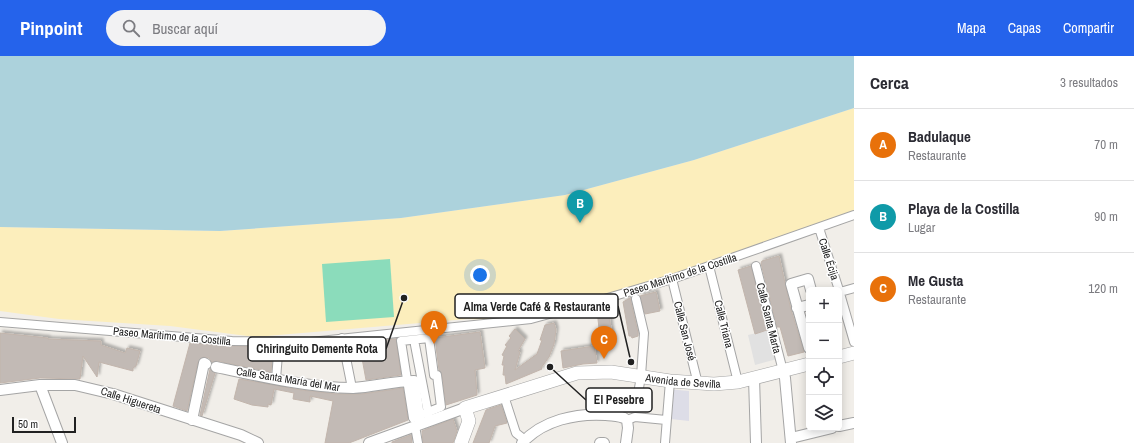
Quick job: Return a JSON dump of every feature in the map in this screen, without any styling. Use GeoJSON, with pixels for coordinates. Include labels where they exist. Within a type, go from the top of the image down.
{"type":"FeatureCollection","features":[{"type":"Feature","properties":{"kind":"street","name":"Paseo Marítimo de la Costilla"},"geometry":{"type":"LineString","coordinates":[[0,322],[232,341],[310,342],[531,318],[594,302],[672,279],[854,215]]}},
{"type":"Feature","properties":{"kind":"street","name":"Calle Écija"},"geometry":{"type":"LineString","coordinates":[[819,228],[838,287]]}},
{"type":"Feature","properties":{"kind":"street","name":"Calle Triana"},"geometry":{"type":"LineString","coordinates":[[709,266],[738,382]]}},
{"type":"Feature","properties":{"kind":"street","name":"Calle Santa Marta"},"geometry":{"type":"LineString","coordinates":[[756,266],[783,371]]}},
{"type":"Feature","properties":{"kind":"street","name":"Calle San José"},"geometry":{"type":"LineString","coordinates":[[672,279],[698,384]]}},
{"type":"Feature","properties":{"kind":"street"},"geometry":{"type":"LineString","coordinates":[[806,338],[791,284],[808,279],[810,287]]}},
{"type":"Feature","properties":{"kind":"street"},"geometry":{"type":"LineString","coordinates":[[842,290],[854,288]]}},
{"type":"Feature","properties":{"kind":"street"},"geometry":{"type":"LineString","coordinates":[[636,299],[644,333],[641,376],[636,406]]}},
{"type":"Feature","properties":{"kind":"street","name":"Calle Écija"},"geometry":{"type":"LineString","coordinates":[[842,301],[854,342]]}},
{"type":"Feature","properties":{"kind":"street"},"geometry":{"type":"LineString","coordinates":[[797,308],[806,306]]}},
{"type":"Feature","properties":{"kind":"street"},"geometry":{"type":"LineString","coordinates":[[342,338],[352,388]]}},
{"type":"Feature","properties":{"kind":"street"},"geometry":{"type":"LineString","coordinates":[[368,443],[422,420],[440,407],[437,374],[434,375],[430,338],[401,341],[407,381],[414,381],[422,420]]}},
{"type":"Feature","properties":{"kind":"street"},"geometry":{"type":"LineString","coordinates":[[276,379],[279,342]]}},
{"type":"Feature","properties":{"kind":"street"},"geometry":{"type":"LineString","coordinates":[[415,345],[422,420],[418,443]]}},
{"type":"Feature","properties":{"kind":"street"},"geometry":{"type":"LineString","coordinates":[[842,356],[854,353]]}},
{"type":"Feature","properties":{"kind":"street","name":"Calle Santa María del Mar"},"geometry":{"type":"LineString","coordinates":[[192,420],[208,364],[276,379],[334,387],[352,388],[407,381]]}},
{"type":"Feature","properties":{"kind":"street","name":"Avenida de Sevilla"},"geometry":{"type":"LineString","coordinates":[[422,420],[504,396],[558,377],[577,373],[603,371],[698,384],[738,382],[806,365]]}},
{"type":"Feature","properties":{"kind":"street"},"geometry":{"type":"LineString","coordinates":[[783,371],[791,440],[822,431]]}},
{"type":"Feature","properties":{"kind":"street"},"geometry":{"type":"LineString","coordinates":[[754,378],[757,426],[756,443]]}},
{"type":"Feature","properties":{"kind":"street"},"geometry":{"type":"LineString","coordinates":[[665,443],[670,381]]}},
{"type":"Feature","properties":{"kind":"street"},"geometry":{"type":"LineString","coordinates":[[40,385],[62,443]]}},
{"type":"Feature","properties":{"kind":"street","name":"Calle Higuereta"},"geometry":{"type":"LineString","coordinates":[[0,390],[40,385],[75,385],[94,389],[241,435],[258,443]]}},
{"type":"Feature","properties":{"kind":"street"},"geometry":{"type":"LineString","coordinates":[[504,396],[516,433],[524,442],[540,428],[557,421],[576,416],[618,416],[627,420],[635,417],[666,420]]}},
{"type":"Feature","properties":{"kind":"street"},"geometry":{"type":"LineString","coordinates":[[461,443],[469,421],[465,408]]}},
{"type":"Feature","properties":{"kind":"street"},"geometry":{"type":"LineString","coordinates":[[626,443],[628,428],[627,420]]}},
{"type":"Feature","properties":{"kind":"street"},"geometry":{"type":"LineString","coordinates":[[842,425],[854,423]]}},
{"type":"Feature","properties":{"kind":"sand"},"geometry":{"type":"Polygon","coordinates":[[[854,108],[854,213],[663,278],[533,314],[501,319],[467,319],[255,337],[170,326],[59,319],[0,311],[0,227],[220,231],[401,218],[565,195],[694,160],[854,108]]]}},
{"type":"Feature","properties":{"kind":"green space"},"geometry":{"type":"Polygon","coordinates":[[[390,259],[394,317],[326,322],[322,264],[390,259]]]}},
{"type":"Feature","properties":{"kind":"shaded area"},"geometry":{"type":"Polygon","coordinates":[[[770,330],[777,359],[755,365],[748,335],[770,330]]]}},
{"type":"Feature","properties":{"kind":"shaded area"},"geometry":{"type":"Polygon","coordinates":[[[667,389],[689,391],[689,421],[662,418],[667,389]]]}},
{"type":"Feature","properties":{"kind":"water"},"geometry":{"type":"Polygon","coordinates":[[[0,56],[854,56],[854,108],[694,160],[565,195],[401,218],[220,231],[0,227],[0,56]]]}},
{"type":"Feature","properties":{"kind":"building"},"geometry":{"type":"Polygon","coordinates":[[[779,256],[791,310],[804,352],[788,356],[780,327],[777,327],[761,263],[762,261],[779,256]]]}},
{"type":"Feature","properties":{"kind":"building"},"geometry":{"type":"Polygon","coordinates":[[[751,266],[767,330],[755,334],[738,270],[751,266]]]}},
{"type":"Feature","properties":{"kind":"building"},"geometry":{"type":"Polygon","coordinates":[[[656,292],[660,311],[645,314],[640,296],[656,292]]]}},
{"type":"Feature","properties":{"kind":"building"},"geometry":{"type":"Polygon","coordinates":[[[630,298],[638,333],[638,336],[632,338],[629,336],[623,302],[630,298]]]}},
{"type":"Feature","properties":{"kind":"building"},"geometry":{"type":"Polygon","coordinates":[[[604,305],[608,308],[613,342],[601,347],[597,310],[600,306],[604,305]]]}},
{"type":"Feature","properties":{"kind":"building"},"geometry":{"type":"Polygon","coordinates":[[[554,323],[556,330],[554,344],[549,357],[541,368],[542,369],[506,384],[505,375],[503,375],[504,365],[502,365],[504,356],[502,355],[507,346],[505,345],[511,338],[509,336],[515,329],[525,339],[518,351],[520,352],[515,370],[537,354],[545,325],[554,323]]]}},
{"type":"Feature","properties":{"kind":"building"},"geometry":{"type":"Polygon","coordinates":[[[480,332],[485,368],[475,370],[477,395],[446,405],[442,374],[439,370],[435,338],[480,332]]]}},
{"type":"Feature","properties":{"kind":"building"},"geometry":{"type":"Polygon","coordinates":[[[0,333],[48,339],[101,341],[101,345],[125,353],[127,348],[140,351],[133,371],[99,362],[97,377],[83,356],[80,379],[40,378],[0,383],[0,333]]]}},
{"type":"Feature","properties":{"kind":"building"},"geometry":{"type":"Polygon","coordinates":[[[396,339],[401,375],[366,380],[359,342],[396,339]]]}},
{"type":"Feature","properties":{"kind":"building"},"geometry":{"type":"Polygon","coordinates":[[[190,343],[273,347],[271,372],[217,361],[212,362],[209,358],[203,357],[198,362],[187,411],[173,406],[190,343]]]}},
{"type":"Feature","properties":{"kind":"building"},"geometry":{"type":"Polygon","coordinates":[[[594,346],[597,363],[563,368],[561,351],[594,346]]]}},
{"type":"Feature","properties":{"kind":"building"},"geometry":{"type":"Polygon","coordinates":[[[210,369],[215,373],[202,416],[200,415],[210,369]]]}},
{"type":"Feature","properties":{"kind":"building"},"geometry":{"type":"Polygon","coordinates":[[[239,379],[301,390],[336,394],[362,394],[403,388],[408,420],[349,443],[325,443],[333,401],[310,396],[310,402],[293,399],[294,393],[274,389],[271,405],[268,404],[268,407],[252,405],[234,399],[239,379]]]}},
{"type":"Feature","properties":{"kind":"building"},"geometry":{"type":"Polygon","coordinates":[[[501,405],[507,423],[495,426],[489,443],[473,443],[486,410],[501,405]]]}},
{"type":"Feature","properties":{"kind":"building"},"geometry":{"type":"Polygon","coordinates":[[[453,419],[457,431],[453,443],[423,443],[422,431],[453,419]]]}},
{"type":"Feature","properties":{"kind":"building"},"geometry":{"type":"Polygon","coordinates":[[[411,435],[412,443],[392,443],[392,442],[411,435]]]}},
{"type":"Feature","properties":{"kind":"place","name":"Playa de la Costilla"},"geometry":{"type":"Point","coordinates":[580,223]}},
{"type":"Feature","properties":{"kind":"place","name":"Chiringuito Demente Rota"},"geometry":{"type":"Point","coordinates":[404,298]}},
{"type":"Feature","properties":{"kind":"place","name":"Badulaque"},"geometry":{"type":"Point","coordinates":[434,344]}},
{"type":"Feature","properties":{"kind":"place","name":"Me Gusta"},"geometry":{"type":"Point","coordinates":[604,359]}},
{"type":"Feature","properties":{"kind":"place","name":"Alma Verde Café & Restaurante"},"geometry":{"type":"Point","coordinates":[631,362]}},
{"type":"Feature","properties":{"kind":"place","name":"El Pesebre"},"geometry":{"type":"Point","coordinates":[550,367]}}]}
